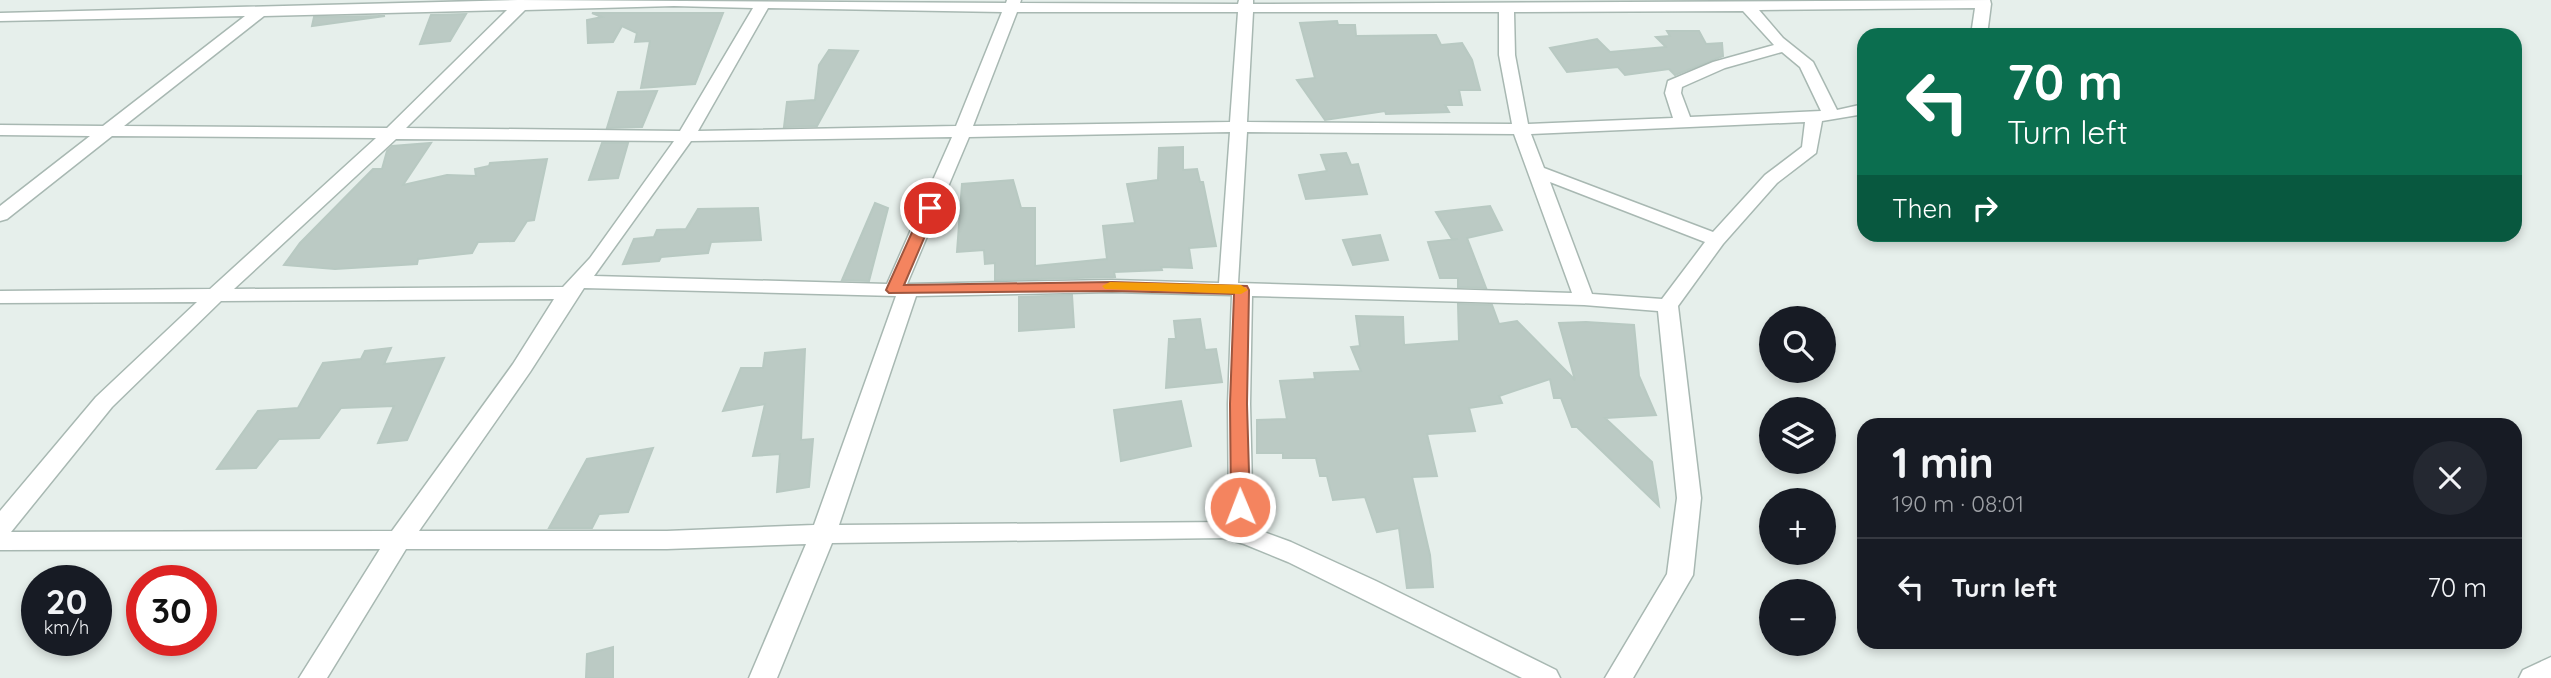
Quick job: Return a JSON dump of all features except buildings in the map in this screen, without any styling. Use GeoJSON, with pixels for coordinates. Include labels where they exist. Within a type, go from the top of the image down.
{"type":"FeatureCollection","features":[{"type":"Feature","properties":{"kind":"street"},"geometry":{"type":"LineString","coordinates":[[0,16],[24,0]]}},
{"type":"Feature","properties":{"kind":"street"},"geometry":{"type":"LineString","coordinates":[[0,215],[275,0]]}},
{"type":"Feature","properties":{"kind":"street"},"geometry":{"type":"LineString","coordinates":[[313,678],[400,539],[522,367],[573,288],[597,262],[686,136],[764,2]]}},
{"type":"Feature","properties":{"kind":"street"},"geometry":{"type":"LineString","coordinates":[[0,16],[523,3],[1484,3],[1506,7],[1983,2],[1980,28]]}},
{"type":"Feature","properties":{"kind":"street"},"geometry":{"type":"LineString","coordinates":[[0,528],[104,402],[391,133],[523,3]]}},
{"type":"Feature","properties":{"kind":"street"},"geometry":{"type":"LineString","coordinates":[[1241,532],[1235,289],[1238,127],[1245,3]]}},
{"type":"Feature","properties":{"kind":"street"},"geometry":{"type":"LineString","coordinates":[[1619,678],[1680,575],[1689,498],[1668,306],[1716,240],[1771,179],[1811,149],[1823,117],[1807,65],[1784,47],[1744,3]]}},
{"type":"Feature","properties":{"kind":"street"},"geometry":{"type":"LineString","coordinates":[[763,678],[824,534],[861,430],[901,290],[1013,4]]}},
{"type":"Feature","properties":{"kind":"street"},"geometry":{"type":"LineString","coordinates":[[1506,7],[1507,55],[1521,130],[1584,299]]}},
{"type":"Feature","properties":{"kind":"street"},"geometry":{"type":"LineString","coordinates":[[1683,121],[1673,93],[1674,84],[1719,65],[1784,47]]}},
{"type":"Feature","properties":{"kind":"street"},"geometry":{"type":"LineString","coordinates":[[0,130],[686,136],[1238,127],[1521,130],[1823,117],[1857,110]]}},
{"type":"Feature","properties":{"kind":"street"},"geometry":{"type":"LineString","coordinates":[[1537,171],[1716,240]]}},
{"type":"Feature","properties":{"kind":"street"},"geometry":{"type":"LineString","coordinates":[[0,297],[573,288],[901,290],[1112,286],[1584,299],[1668,306]]}},
{"type":"Feature","properties":{"kind":"street"},"geometry":{"type":"LineString","coordinates":[[0,541],[667,540],[824,534],[1222,529],[1241,532],[1278,546],[1444,624],[1546,678]]}},
{"type":"Feature","properties":{"kind":"street"},"geometry":{"type":"LineString","coordinates":[[2533,678],[2551,667]]}},
{"type":"Feature","properties":{"kind":"slow traffic"},"geometry":{"type":"LineString","coordinates":[[1110,286],[1241,290]]}},
{"type":"Feature","properties":{"kind":"route"},"geometry":{"type":"LineString","coordinates":[[930,208],[894,290],[1112,286],[1242,290],[1240,507]]}}]}
